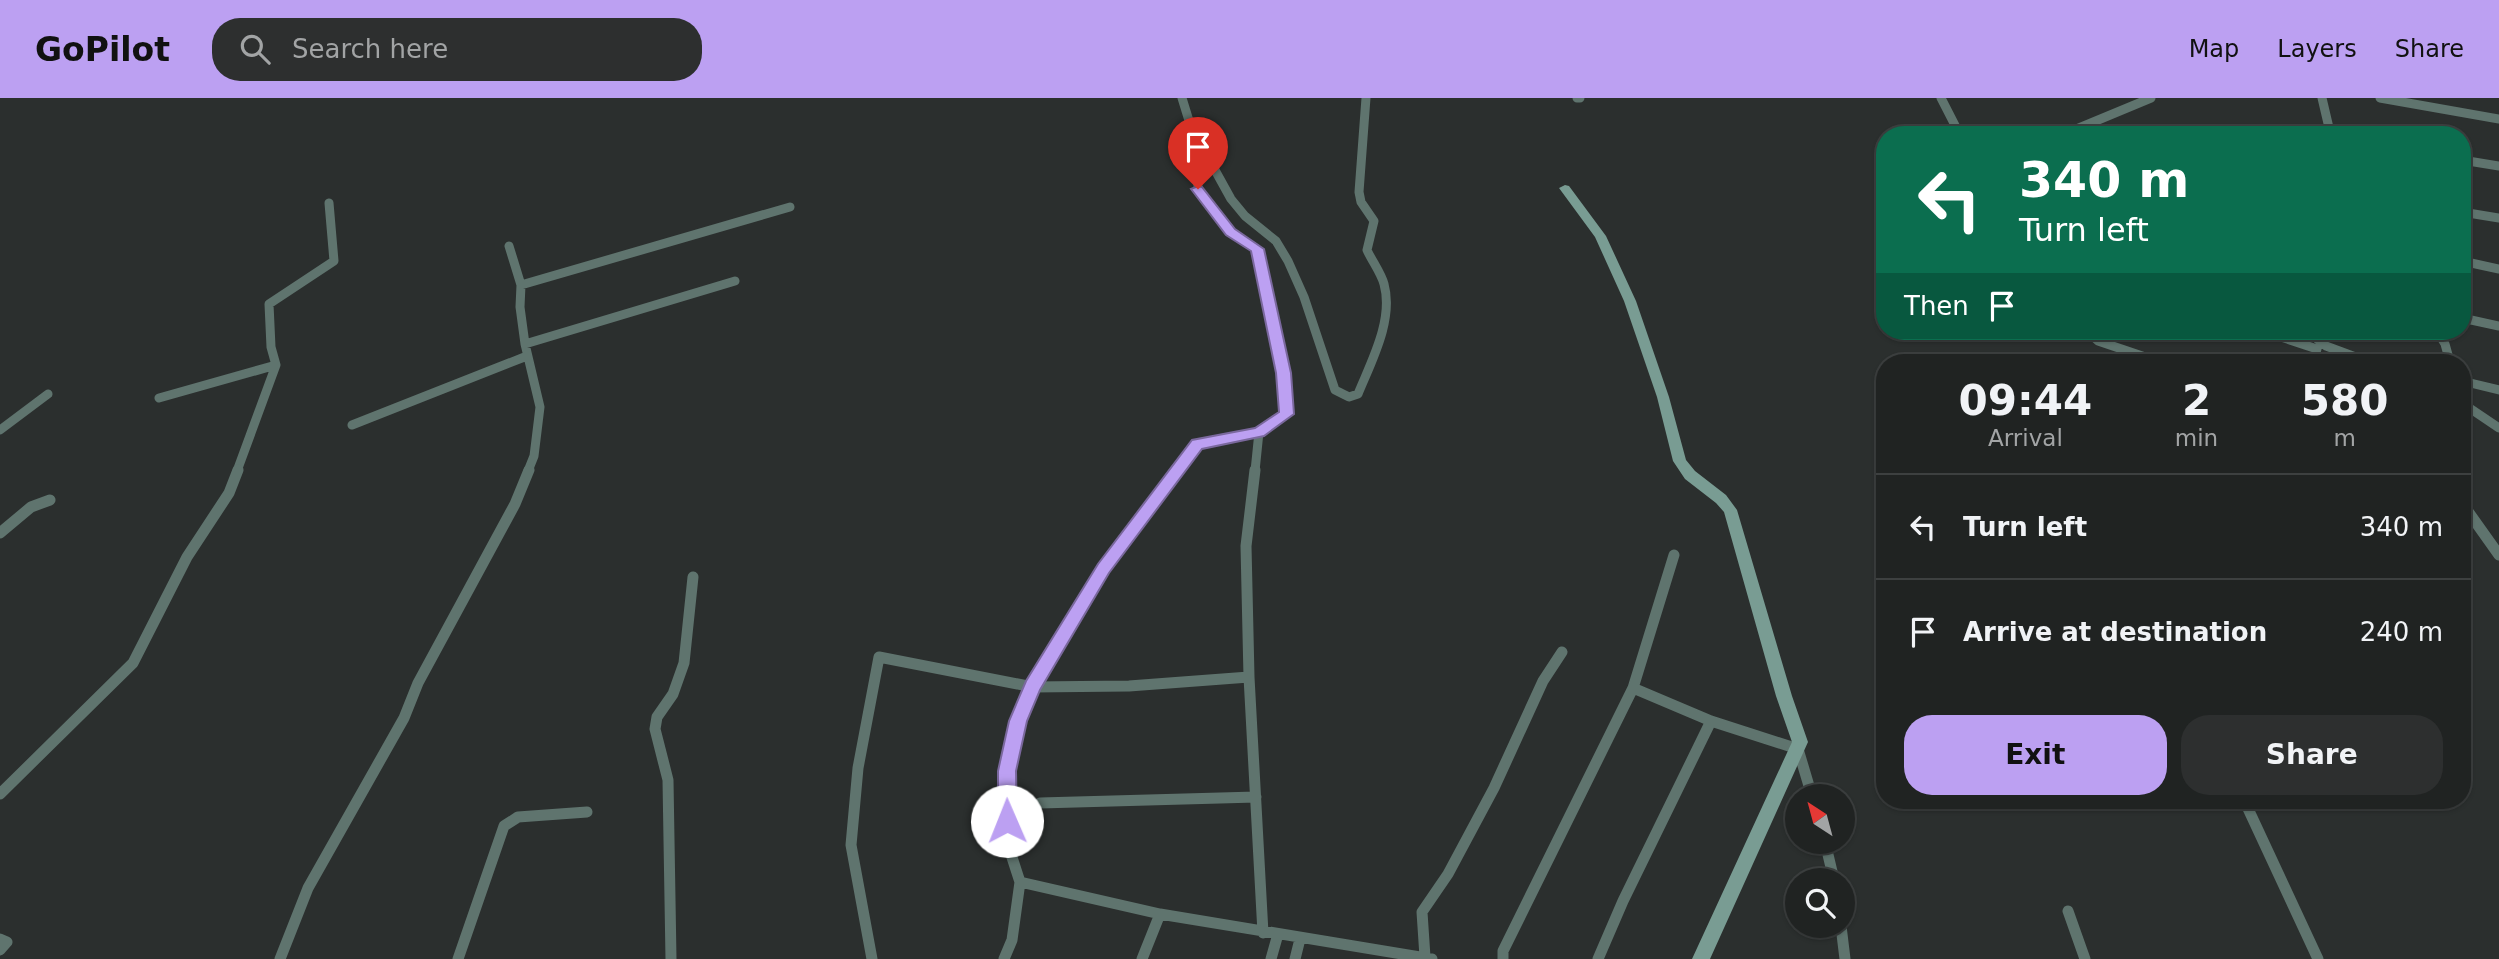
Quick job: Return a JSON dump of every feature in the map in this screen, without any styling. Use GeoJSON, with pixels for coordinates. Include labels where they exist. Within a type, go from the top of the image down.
{"type":"FeatureCollection","features":[{"type":"Feature","properties":{"kind":"street"},"geometry":{"type":"LineString","coordinates":[[1004,959],[1012,940],[1020,882],[1008,845],[1007,771],[1018,721],[1033,687],[1100,573],[1197,444],[1259,432],[1287,414],[1284,373],[1257,249],[1231,232],[1198,189],[1197,150],[1191,142],[1190,124],[1182,98]]}},
{"type":"Feature","properties":{"kind":"street"},"geometry":{"type":"LineString","coordinates":[[1197,150],[1205,152],[1218,182],[1252,222],[1279,245],[1300,283],[1335,390],[1343,397],[1351,398],[1359,394],[1378,343],[1386,307],[1384,284],[1367,250],[1374,221],[1361,202],[1359,192],[1366,98]]}},
{"type":"Feature","properties":{"kind":"street"},"geometry":{"type":"LineString","coordinates":[[1941,98],[1955,126]]}},
{"type":"Feature","properties":{"kind":"street"},"geometry":{"type":"LineString","coordinates":[[2084,126],[2151,98]]}},
{"type":"Feature","properties":{"kind":"street"},"geometry":{"type":"LineString","coordinates":[[2322,98],[2327,126]]}},
{"type":"Feature","properties":{"kind":"street"},"geometry":{"type":"LineString","coordinates":[[2380,98],[2499,119]]}},
{"type":"Feature","properties":{"kind":"street"},"geometry":{"type":"LineString","coordinates":[[2471,161],[2499,166]]}},
{"type":"Feature","properties":{"kind":"street"},"geometry":{"type":"LineString","coordinates":[[1565,188],[1600,236],[1630,301],[1663,397],[1680,461],[1690,475],[1721,499],[1730,510],[1800,742],[1701,959]]}},
{"type":"Feature","properties":{"kind":"street"},"geometry":{"type":"LineString","coordinates":[[0,794],[133,663],[187,556],[229,493],[276,365],[271,347],[270,304],[334,261],[329,203]]}},
{"type":"Feature","properties":{"kind":"street"},"geometry":{"type":"LineString","coordinates":[[521,285],[790,207]]}},
{"type":"Feature","properties":{"kind":"street"},"geometry":{"type":"LineString","coordinates":[[2471,213],[2499,218]]}},
{"type":"Feature","properties":{"kind":"street"},"geometry":{"type":"LineString","coordinates":[[280,959],[308,888],[404,718],[418,683],[515,504],[534,456],[540,407],[525,344],[520,307],[521,285],[509,246]]}},
{"type":"Feature","properties":{"kind":"street"},"geometry":{"type":"LineString","coordinates":[[2471,263],[2499,269]]}},
{"type":"Feature","properties":{"kind":"street"},"geometry":{"type":"LineString","coordinates":[[525,344],[735,281]]}},
{"type":"Feature","properties":{"kind":"street"},"geometry":{"type":"LineString","coordinates":[[2471,320],[2499,326]]}},
{"type":"Feature","properties":{"kind":"street"},"geometry":{"type":"LineString","coordinates":[[2097,340],[2136,354]]}},
{"type":"Feature","properties":{"kind":"street"},"geometry":{"type":"LineString","coordinates":[[2318,340],[2348,354]]}},
{"type":"Feature","properties":{"kind":"street"},"geometry":{"type":"LineString","coordinates":[[352,425],[527,356]]}},
{"type":"Feature","properties":{"kind":"street"},"geometry":{"type":"LineString","coordinates":[[159,398],[276,365]]}},
{"type":"Feature","properties":{"kind":"street"},"geometry":{"type":"LineString","coordinates":[[2471,384],[2499,390]]}},
{"type":"Feature","properties":{"kind":"street"},"geometry":{"type":"LineString","coordinates":[[0,430],[48,394]]}},
{"type":"Feature","properties":{"kind":"street"},"geometry":{"type":"LineString","coordinates":[[2471,409],[2499,428]]}},
{"type":"Feature","properties":{"kind":"street"},"geometry":{"type":"LineString","coordinates":[[1259,432],[1246,546],[1249,677],[1264,933]]}},
{"type":"Feature","properties":{"kind":"street"},"geometry":{"type":"LineString","coordinates":[[0,533],[31,507],[50,500]]}},
{"type":"Feature","properties":{"kind":"street"},"geometry":{"type":"LineString","coordinates":[[2471,515],[2497,549]]}},
{"type":"Feature","properties":{"kind":"street"},"geometry":{"type":"LineString","coordinates":[[1503,959],[1503,951],[1633,688],[1674,555]]}},
{"type":"Feature","properties":{"kind":"street"},"geometry":{"type":"LineString","coordinates":[[671,959],[668,780],[660,756],[656,724],[662,708],[675,692],[690,639],[693,577]]}},
{"type":"Feature","properties":{"kind":"street"},"geometry":{"type":"LineString","coordinates":[[1020,882],[1160,914],[1428,958],[1422,912],[1448,874],[1494,788],[1543,681],[1562,652]]}},
{"type":"Feature","properties":{"kind":"street"},"geometry":{"type":"LineString","coordinates":[[872,959],[851,845],[858,768],[879,657],[1033,687],[1129,686],[1249,677]]}},
{"type":"Feature","properties":{"kind":"street"},"geometry":{"type":"LineString","coordinates":[[1633,688],[1712,721],[1798,749]]}},
{"type":"Feature","properties":{"kind":"street"},"geometry":{"type":"LineString","coordinates":[[1598,959],[1623,901],[1712,721]]}},
{"type":"Feature","properties":{"kind":"street"},"geometry":{"type":"LineString","coordinates":[[1798,749],[1808,784]]}},
{"type":"Feature","properties":{"kind":"street"},"geometry":{"type":"LineString","coordinates":[[1040,803],[1256,797]]}},
{"type":"Feature","properties":{"kind":"street"},"geometry":{"type":"LineString","coordinates":[[2248,809],[2318,959]]}},
{"type":"Feature","properties":{"kind":"street"},"geometry":{"type":"LineString","coordinates":[[458,959],[504,826],[518,817],[587,812]]}},
{"type":"Feature","properties":{"kind":"street"},"geometry":{"type":"LineString","coordinates":[[2068,911],[2085,959]]}},
{"type":"Feature","properties":{"kind":"street"},"geometry":{"type":"LineString","coordinates":[[1142,959],[1160,914]]}},
{"type":"Feature","properties":{"kind":"street"},"geometry":{"type":"LineString","coordinates":[[1271,959],[1278,934]]}},
{"type":"Feature","properties":{"kind":"street"},"geometry":{"type":"LineString","coordinates":[[1842,938],[1845,959]]}},
{"type":"Feature","properties":{"kind":"street"},"geometry":{"type":"LineString","coordinates":[[0,939],[7,942],[0,950]]}},
{"type":"Feature","properties":{"kind":"street"},"geometry":{"type":"LineString","coordinates":[[1295,959],[1300,939]]}},
{"type":"Feature","properties":{"kind":"route"},"geometry":{"type":"LineString","coordinates":[[1007,821],[1007,771],[1018,721],[1033,687],[1103,568],[1197,444],[1259,432],[1287,414],[1284,373],[1257,249],[1231,232],[1198,189]]}}]}
